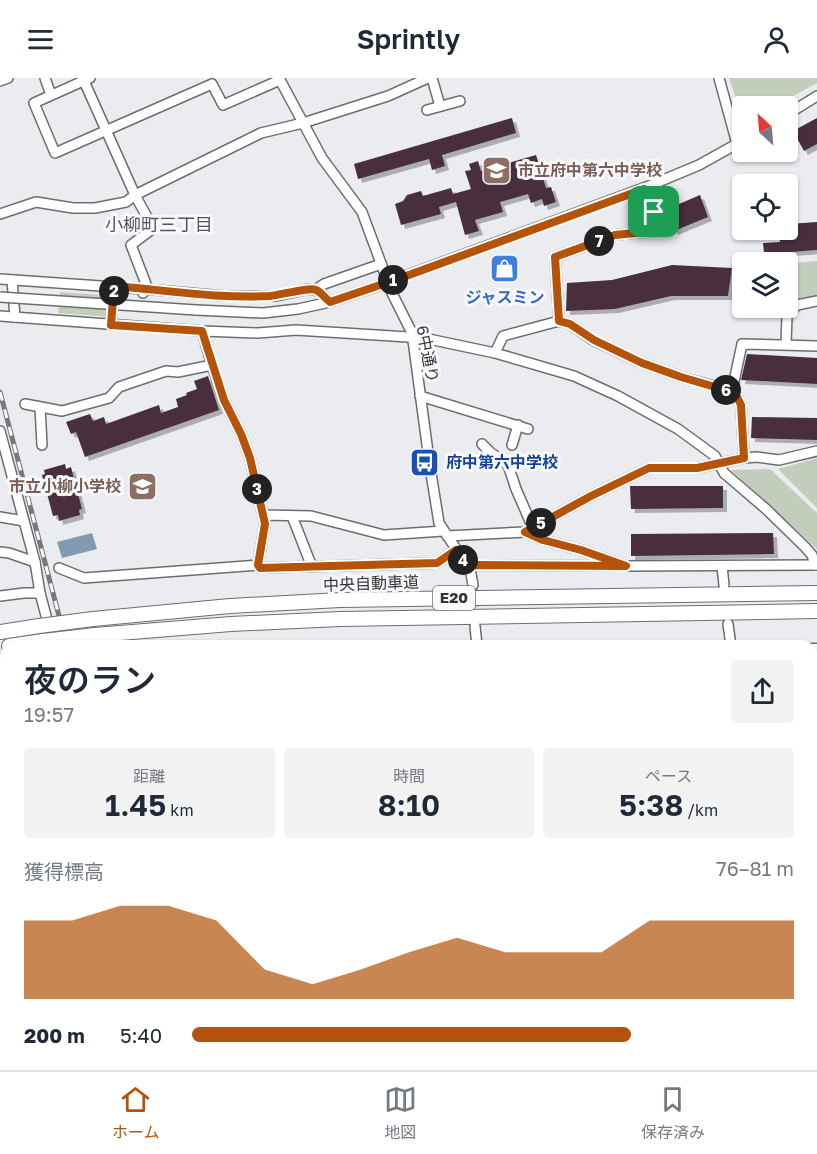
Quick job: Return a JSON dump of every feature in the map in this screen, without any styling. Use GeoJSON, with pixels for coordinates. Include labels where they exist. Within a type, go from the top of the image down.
{"type":"FeatureCollection","features":[{"type":"Feature","properties":{"kind":"highway","name":"中央自動車道"},"geometry":{"type":"LineString","coordinates":[[0,632],[93,619],[230,606],[340,600],[817,593]]}},
{"type":"Feature","properties":{"kind":"highway","name":"中央自動車道"},"geometry":{"type":"LineString","coordinates":[[70,640],[96,635],[231,624],[340,618],[817,611]]}},
{"type":"Feature","properties":{"kind":"street"},"geometry":{"type":"LineString","coordinates":[[0,81],[8,78]]}},
{"type":"Feature","properties":{"kind":"street"},"geometry":{"type":"LineString","coordinates":[[45,78],[51,95]]}},
{"type":"Feature","properties":{"kind":"street"},"geometry":{"type":"LineString","coordinates":[[0,214],[36,202],[73,208],[94,208],[126,202],[135,195],[261,133],[303,123],[387,96],[430,78],[440,106]]}},
{"type":"Feature","properties":{"kind":"street"},"geometry":{"type":"LineString","coordinates":[[719,78],[732,118]]}},
{"type":"Feature","properties":{"kind":"street"},"geometry":{"type":"LineString","coordinates":[[143,292],[146,284],[131,245],[151,230],[106,131],[88,79],[34,103],[56,153],[106,131],[212,84],[223,105],[279,79]]}},
{"type":"Feature","properties":{"kind":"street","name":"6中通り"},"geometry":{"type":"LineString","coordinates":[[279,79],[322,158],[362,212],[388,282],[410,328],[439,523],[468,567],[473,585]]}},
{"type":"Feature","properties":{"kind":"street"},"geometry":{"type":"LineString","coordinates":[[798,108],[817,96]]}},
{"type":"Feature","properties":{"kind":"street"},"geometry":{"type":"LineString","coordinates":[[427,110],[460,101]]}},
{"type":"Feature","properties":{"kind":"street"},"geometry":{"type":"LineString","coordinates":[[0,297],[263,313],[298,309],[330,302],[388,282],[644,189],[699,165],[732,147]]}},
{"type":"Feature","properties":{"kind":"street"},"geometry":{"type":"LineString","coordinates":[[559,321],[555,257],[615,235],[655,231],[654,212],[644,189]]}},
{"type":"Feature","properties":{"kind":"street"},"geometry":{"type":"LineString","coordinates":[[315,290],[324,284],[381,264]]}},
{"type":"Feature","properties":{"kind":"street"},"geometry":{"type":"LineString","coordinates":[[0,279],[114,286],[143,292],[224,296],[275,296],[309,289],[315,290],[330,302]]}},
{"type":"Feature","properties":{"kind":"street"},"geometry":{"type":"LineString","coordinates":[[12,280],[15,317]]}},
{"type":"Feature","properties":{"kind":"street"},"geometry":{"type":"LineString","coordinates":[[111,325],[114,286]]}},
{"type":"Feature","properties":{"kind":"street"},"geometry":{"type":"LineString","coordinates":[[786,344],[787,316],[797,305],[817,301]]}},
{"type":"Feature","properties":{"kind":"street"},"geometry":{"type":"LineString","coordinates":[[0,316],[202,331],[258,333],[296,330],[424,338],[495,353],[574,376],[618,396],[678,429],[715,456],[724,473],[805,547],[812,555],[816,565],[476,565],[468,567]]}},
{"type":"Feature","properties":{"kind":"street"},"geometry":{"type":"LineString","coordinates":[[495,353],[503,336],[559,321],[570,324],[594,340],[642,363],[732,392],[741,405],[744,458]]}},
{"type":"Feature","properties":{"kind":"street"},"geometry":{"type":"LineString","coordinates":[[202,331],[224,400],[250,458],[265,524],[258,565]]}},
{"type":"Feature","properties":{"kind":"street"},"geometry":{"type":"LineString","coordinates":[[732,392],[742,344],[817,346]]}},
{"type":"Feature","properties":{"kind":"street"},"geometry":{"type":"LineString","coordinates":[[25,404],[62,411],[109,398],[118,387],[166,371],[178,372],[212,365]]}},
{"type":"Feature","properties":{"kind":"street"},"geometry":{"type":"LineString","coordinates":[[420,396],[528,429]]}},
{"type":"Feature","properties":{"kind":"street"},"geometry":{"type":"LineString","coordinates":[[40,407],[42,446]]}},
{"type":"Feature","properties":{"kind":"street"},"geometry":{"type":"LineString","coordinates":[[512,445],[518,426]]}},
{"type":"Feature","properties":{"kind":"street"},"geometry":{"type":"LineString","coordinates":[[0,432],[35,562],[48,640]]}},
{"type":"Feature","properties":{"kind":"street"},"geometry":{"type":"LineString","coordinates":[[482,444],[508,465],[529,530],[543,540],[581,550],[626,566]]}},
{"type":"Feature","properties":{"kind":"street"},"geometry":{"type":"LineString","coordinates":[[263,515],[311,516],[384,535],[529,530],[649,468],[697,468],[757,457],[779,460],[817,450]]}},
{"type":"Feature","properties":{"kind":"street"},"geometry":{"type":"LineString","coordinates":[[292,516],[312,567]]}},
{"type":"Feature","properties":{"kind":"street"},"geometry":{"type":"LineString","coordinates":[[0,517],[24,521]]}},
{"type":"Feature","properties":{"kind":"street"},"geometry":{"type":"LineString","coordinates":[[59,568],[84,578],[258,565],[260,568],[437,563],[456,550]]}},
{"type":"Feature","properties":{"kind":"street"},"geometry":{"type":"LineString","coordinates":[[0,552],[35,562]]}},
{"type":"Feature","properties":{"kind":"street"},"geometry":{"type":"LineString","coordinates":[[722,566],[724,585]]}},
{"type":"Feature","properties":{"kind":"street"},"geometry":{"type":"LineString","coordinates":[[0,596],[40,593]]}},
{"type":"Feature","properties":{"kind":"street"},"geometry":{"type":"LineString","coordinates":[[728,624],[730,640]]}},
{"type":"Feature","properties":{"kind":"street"},"geometry":{"type":"LineString","coordinates":[[475,626],[476,640]]}},
{"type":"Feature","properties":{"kind":"green space"},"geometry":{"type":"Polygon","coordinates":[[[729,78],[817,78],[817,83],[793,96],[735,96],[729,78]]]}},
{"type":"Feature","properties":{"kind":"green space"},"geometry":{"type":"Polygon","coordinates":[[[817,261],[817,297],[798,298],[798,263],[817,261]]]}},
{"type":"Feature","properties":{"kind":"green space"},"geometry":{"type":"Polygon","coordinates":[[[60,292],[114,296],[112,317],[58,313],[60,292]]]}},
{"type":"Feature","properties":{"kind":"green space"},"geometry":{"type":"Polygon","coordinates":[[[817,458],[817,508],[778,469],[817,458]]]}},
{"type":"Feature","properties":{"kind":"green space"},"geometry":{"type":"Polygon","coordinates":[[[770,469],[817,513],[817,549],[731,470],[770,469]]]}},
{"type":"Feature","properties":{"kind":"water"},"geometry":{"type":"Polygon","coordinates":[[[92,533],[97,549],[62,558],[57,542],[92,533]]]}},
{"type":"Feature","properties":{"kind":"building"},"geometry":{"type":"Polygon","coordinates":[[[512,118],[516,133],[442,155],[445,166],[432,170],[429,159],[358,179],[354,164],[512,118]]]}},
{"type":"Feature","properties":{"kind":"building"},"geometry":{"type":"Polygon","coordinates":[[[817,118],[817,144],[804,151],[798,140],[798,128],[817,118]]]}},
{"type":"Feature","properties":{"kind":"building"},"geometry":{"type":"Polygon","coordinates":[[[536,155],[546,188],[551,187],[556,202],[544,206],[542,199],[531,203],[528,194],[500,202],[503,212],[475,220],[479,231],[465,235],[456,202],[439,207],[441,214],[401,225],[395,204],[403,201],[407,195],[421,191],[423,196],[451,188],[453,194],[471,189],[465,171],[471,170],[469,164],[478,161],[481,171],[536,155]]]}},
{"type":"Feature","properties":{"kind":"building"},"geometry":{"type":"Polygon","coordinates":[[[700,195],[708,217],[674,231],[665,210],[700,195]]]}},
{"type":"Feature","properties":{"kind":"building"},"geometry":{"type":"Polygon","coordinates":[[[817,222],[817,250],[764,252],[763,243],[798,240],[798,223],[817,222]]]}},
{"type":"Feature","properties":{"kind":"building"},"geometry":{"type":"Polygon","coordinates":[[[672,265],[732,268],[728,296],[671,296],[615,309],[566,311],[567,283],[612,280],[672,265]]]}},
{"type":"Feature","properties":{"kind":"building"},"geometry":{"type":"Polygon","coordinates":[[[747,354],[817,358],[817,384],[741,380],[747,354]]]}},
{"type":"Feature","properties":{"kind":"building"},"geometry":{"type":"Polygon","coordinates":[[[208,376],[219,410],[85,457],[76,432],[71,434],[66,422],[90,414],[93,421],[104,417],[106,424],[159,405],[161,413],[178,407],[176,399],[197,389],[194,381],[208,376]]]}},
{"type":"Feature","properties":{"kind":"building"},"geometry":{"type":"Polygon","coordinates":[[[752,417],[817,418],[817,440],[751,438],[752,417]]]}},
{"type":"Feature","properties":{"kind":"building"},"geometry":{"type":"Polygon","coordinates":[[[65,464],[66,469],[71,467],[82,509],[79,510],[80,515],[59,521],[58,515],[53,516],[42,475],[45,474],[44,470],[65,464]]]}},
{"type":"Feature","properties":{"kind":"building"},"geometry":{"type":"Polygon","coordinates":[[[630,486],[723,486],[723,508],[631,509],[630,486]]]}},
{"type":"Feature","properties":{"kind":"building"},"geometry":{"type":"Polygon","coordinates":[[[773,533],[774,554],[631,556],[631,534],[773,533]]]}},
{"type":"Feature","properties":{"kind":"tunnel"},"geometry":{"type":"LineString","coordinates":[[473,585],[475,622]]}},
{"type":"Feature","properties":{"kind":"railway"},"geometry":{"type":"LineString","coordinates":[[0,392],[65,640]]}},
{"type":"Feature","properties":{"kind":"place","name":"市立府中第六中学校"},"geometry":{"type":"Point","coordinates":[497,170]}},
{"type":"Feature","properties":{"kind":"place","name":"ジャスミン"},"geometry":{"type":"Point","coordinates":[505,269]}},
{"type":"Feature","properties":{"kind":"place","name":"府中第六中学校"},"geometry":{"type":"Point","coordinates":[425,462]}},
{"type":"Feature","properties":{"kind":"place","name":"市立小柳小学校"},"geometry":{"type":"Point","coordinates":[142,486]}},
{"type":"Feature","properties":{"kind":"district","name":"小柳町三丁目"},"geometry":{"type":"Point","coordinates":[159,225]}},
{"type":"Feature","properties":{"kind":"route"},"geometry":{"type":"LineString","coordinates":[[644,189],[654,212],[655,231],[615,235],[555,257],[559,321],[570,324],[594,340],[642,363],[732,392],[741,405],[744,458],[697,468],[649,468],[525,532],[543,540],[581,550],[626,566],[476,565],[468,567],[456,550],[437,563],[260,568],[258,565],[265,524],[250,458],[224,400],[202,331],[111,325],[114,286],[224,296],[275,296],[309,289],[321,293],[330,302],[644,189]]}}]}
